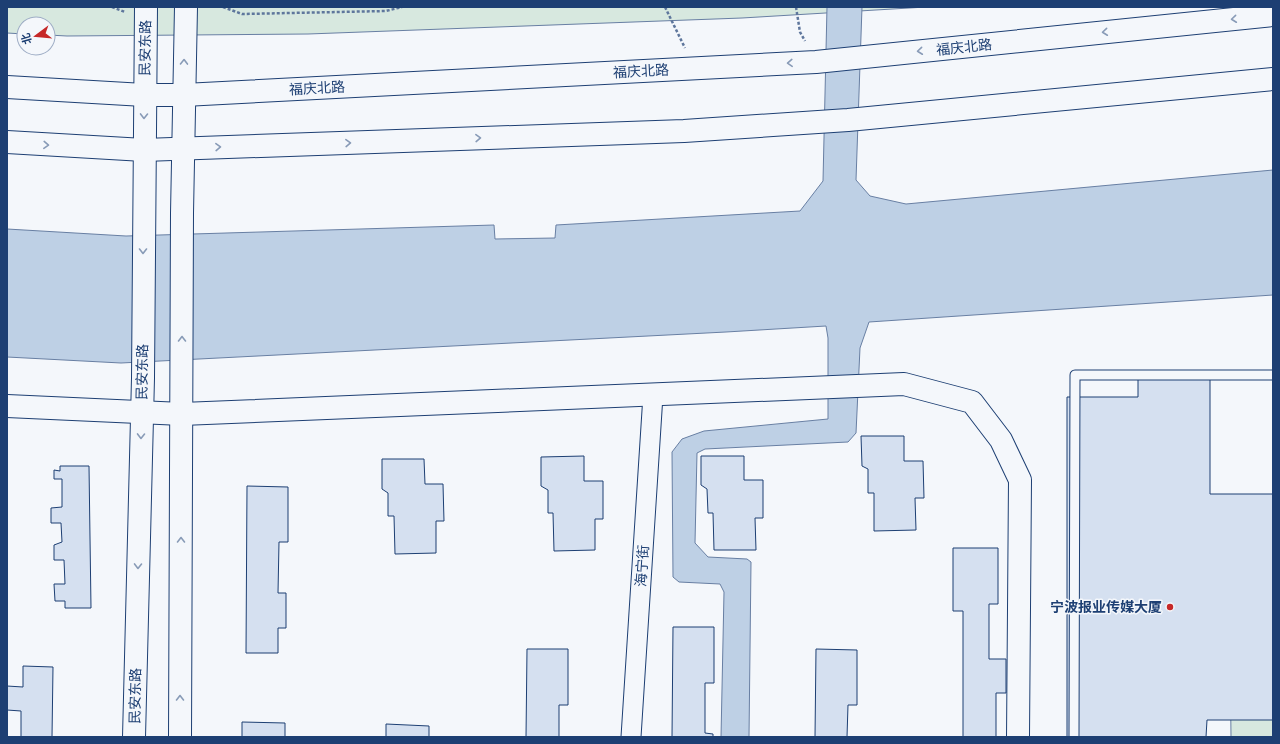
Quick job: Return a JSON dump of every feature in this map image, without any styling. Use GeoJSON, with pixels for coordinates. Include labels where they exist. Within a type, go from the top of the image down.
{"type":"FeatureCollection","features":[{"type":"Feature","properties":{"kind":"main road","name":"民安东路"},"geometry":{"type":"LineString","coordinates":[[134,737],[143,369],[144,95],[146,7]]}},
{"type":"Feature","properties":{"kind":"main road"},"geometry":{"type":"LineString","coordinates":[[180,737],[182,213],[186,7]]}},
{"type":"Feature","properties":{"kind":"main road","name":"福庆北路"},"geometry":{"type":"LineString","coordinates":[[7,87],[144,95],[184,94],[695,69],[816,62],[1273,15]]}},
{"type":"Feature","properties":{"kind":"main road"},"geometry":{"type":"LineString","coordinates":[[7,142],[144,150],[684,131],[848,120],[1273,79]]}},
{"type":"Feature","properties":{"kind":"main road"},"geometry":{"type":"LineString","coordinates":[[7,406],[182,414],[904,384],[972,402],[1001,440],[1020,480],[1018,737]]}},
{"type":"Feature","properties":{"kind":"street","name":"海宁街"},"geometry":{"type":"LineString","coordinates":[[631,737],[653,395]]}},
{"type":"Feature","properties":{"kind":"lane"},"geometry":{"type":"LineString","coordinates":[[1074,737],[1075,375],[1273,374]]}},
{"type":"Feature","properties":{"kind":"path"},"geometry":{"type":"LineString","coordinates":[[223,7],[242,14],[386,11],[402,7]]}},
{"type":"Feature","properties":{"kind":"path"},"geometry":{"type":"LineString","coordinates":[[665,7],[695,69]]}},
{"type":"Feature","properties":{"kind":"path"},"geometry":{"type":"LineString","coordinates":[[796,7],[800,32],[816,62]]}},
{"type":"Feature","properties":{"kind":"shaded area"},"geometry":{"type":"Polygon","coordinates":[[[7,7],[926,7],[742,18],[308,34],[56,35],[56,16],[16,16],[16,34],[7,33],[7,7]]]}},
{"type":"Feature","properties":{"kind":"shaded area"},"geometry":{"type":"Polygon","coordinates":[[[1273,644],[1273,737],[1231,737],[1230,645],[1273,644]]]}},
{"type":"Feature","properties":{"kind":"water"},"geometry":{"type":"Polygon","coordinates":[[[827,7],[862,7],[856,180],[870,196],[906,204],[1273,170],[1273,295],[869,322],[860,348],[856,433],[848,442],[705,449],[697,453],[695,543],[708,557],[747,559],[751,562],[749,737],[721,737],[724,592],[720,584],[679,582],[673,577],[672,452],[682,439],[704,431],[828,419],[828,338],[826,326],[121,363],[7,357],[7,229],[126,236],[494,225],[495,239],[555,238],[556,225],[800,211],[823,181],[827,7]]]}},
{"type":"Feature","properties":{"kind":"building","name":"宁波报业传媒大厦"},"geometry":{"type":"Polygon","coordinates":[[[1138,375],[1210,375],[1210,494],[1273,494],[1273,720],[1207,720],[1206,737],[1067,737],[1067,397],[1138,397],[1138,375]]]}},
{"type":"Feature","properties":{"kind":"building"},"geometry":{"type":"Polygon","coordinates":[[[861,436],[904,436],[904,461],[923,461],[924,498],[915,498],[916,530],[874,531],[874,493],[868,493],[868,469],[862,466],[861,436]]]}},
{"type":"Feature","properties":{"kind":"building"},"geometry":{"type":"Polygon","coordinates":[[[584,456],[584,481],[603,481],[603,519],[595,519],[595,550],[554,551],[553,513],[548,513],[548,490],[541,486],[541,457],[584,456]]]}},
{"type":"Feature","properties":{"kind":"building"},"geometry":{"type":"Polygon","coordinates":[[[701,456],[744,456],[744,480],[763,480],[763,518],[755,518],[756,550],[714,550],[713,513],[708,513],[707,489],[701,485],[701,456]]]}},
{"type":"Feature","properties":{"kind":"building"},"geometry":{"type":"Polygon","coordinates":[[[382,459],[424,459],[425,484],[443,484],[444,521],[436,521],[436,553],[395,554],[394,516],[388,516],[388,493],[382,489],[382,459]]]}},
{"type":"Feature","properties":{"kind":"building"},"geometry":{"type":"Polygon","coordinates":[[[60,466],[89,466],[91,608],[65,608],[65,601],[55,601],[54,584],[65,584],[64,560],[54,560],[54,545],[62,542],[61,523],[51,523],[51,508],[62,507],[62,479],[54,479],[54,470],[60,471],[60,466]]]}},
{"type":"Feature","properties":{"kind":"building"},"geometry":{"type":"Polygon","coordinates":[[[247,486],[288,487],[288,542],[279,542],[278,593],[286,593],[286,628],[278,628],[278,653],[246,653],[247,486]]]}},
{"type":"Feature","properties":{"kind":"building"},"geometry":{"type":"Polygon","coordinates":[[[953,548],[998,548],[998,604],[989,604],[989,659],[1006,659],[1006,693],[996,693],[996,737],[963,737],[963,611],[953,611],[953,548]]]}},
{"type":"Feature","properties":{"kind":"building"},"geometry":{"type":"Polygon","coordinates":[[[673,627],[714,627],[714,683],[705,683],[705,733],[713,734],[713,737],[672,737],[673,627]]]}},
{"type":"Feature","properties":{"kind":"building"},"geometry":{"type":"Polygon","coordinates":[[[527,649],[568,649],[568,705],[559,705],[559,737],[526,737],[527,649]]]}},
{"type":"Feature","properties":{"kind":"building"},"geometry":{"type":"Polygon","coordinates":[[[816,649],[857,650],[857,705],[848,705],[847,737],[815,737],[816,649]]]}},
{"type":"Feature","properties":{"kind":"building"},"geometry":{"type":"Polygon","coordinates":[[[23,666],[53,667],[52,737],[21,737],[21,711],[7,710],[7,686],[23,687],[23,666]]]}},
{"type":"Feature","properties":{"kind":"building"},"geometry":{"type":"Polygon","coordinates":[[[242,722],[285,723],[285,737],[242,737],[242,722]]]}},
{"type":"Feature","properties":{"kind":"building"},"geometry":{"type":"Polygon","coordinates":[[[386,724],[429,726],[429,737],[386,737],[386,724]]]}},
{"type":"Feature","properties":{"kind":"place","name":"宁波报业传媒大厦"},"geometry":{"type":"Point","coordinates":[1170,607]}}]}
